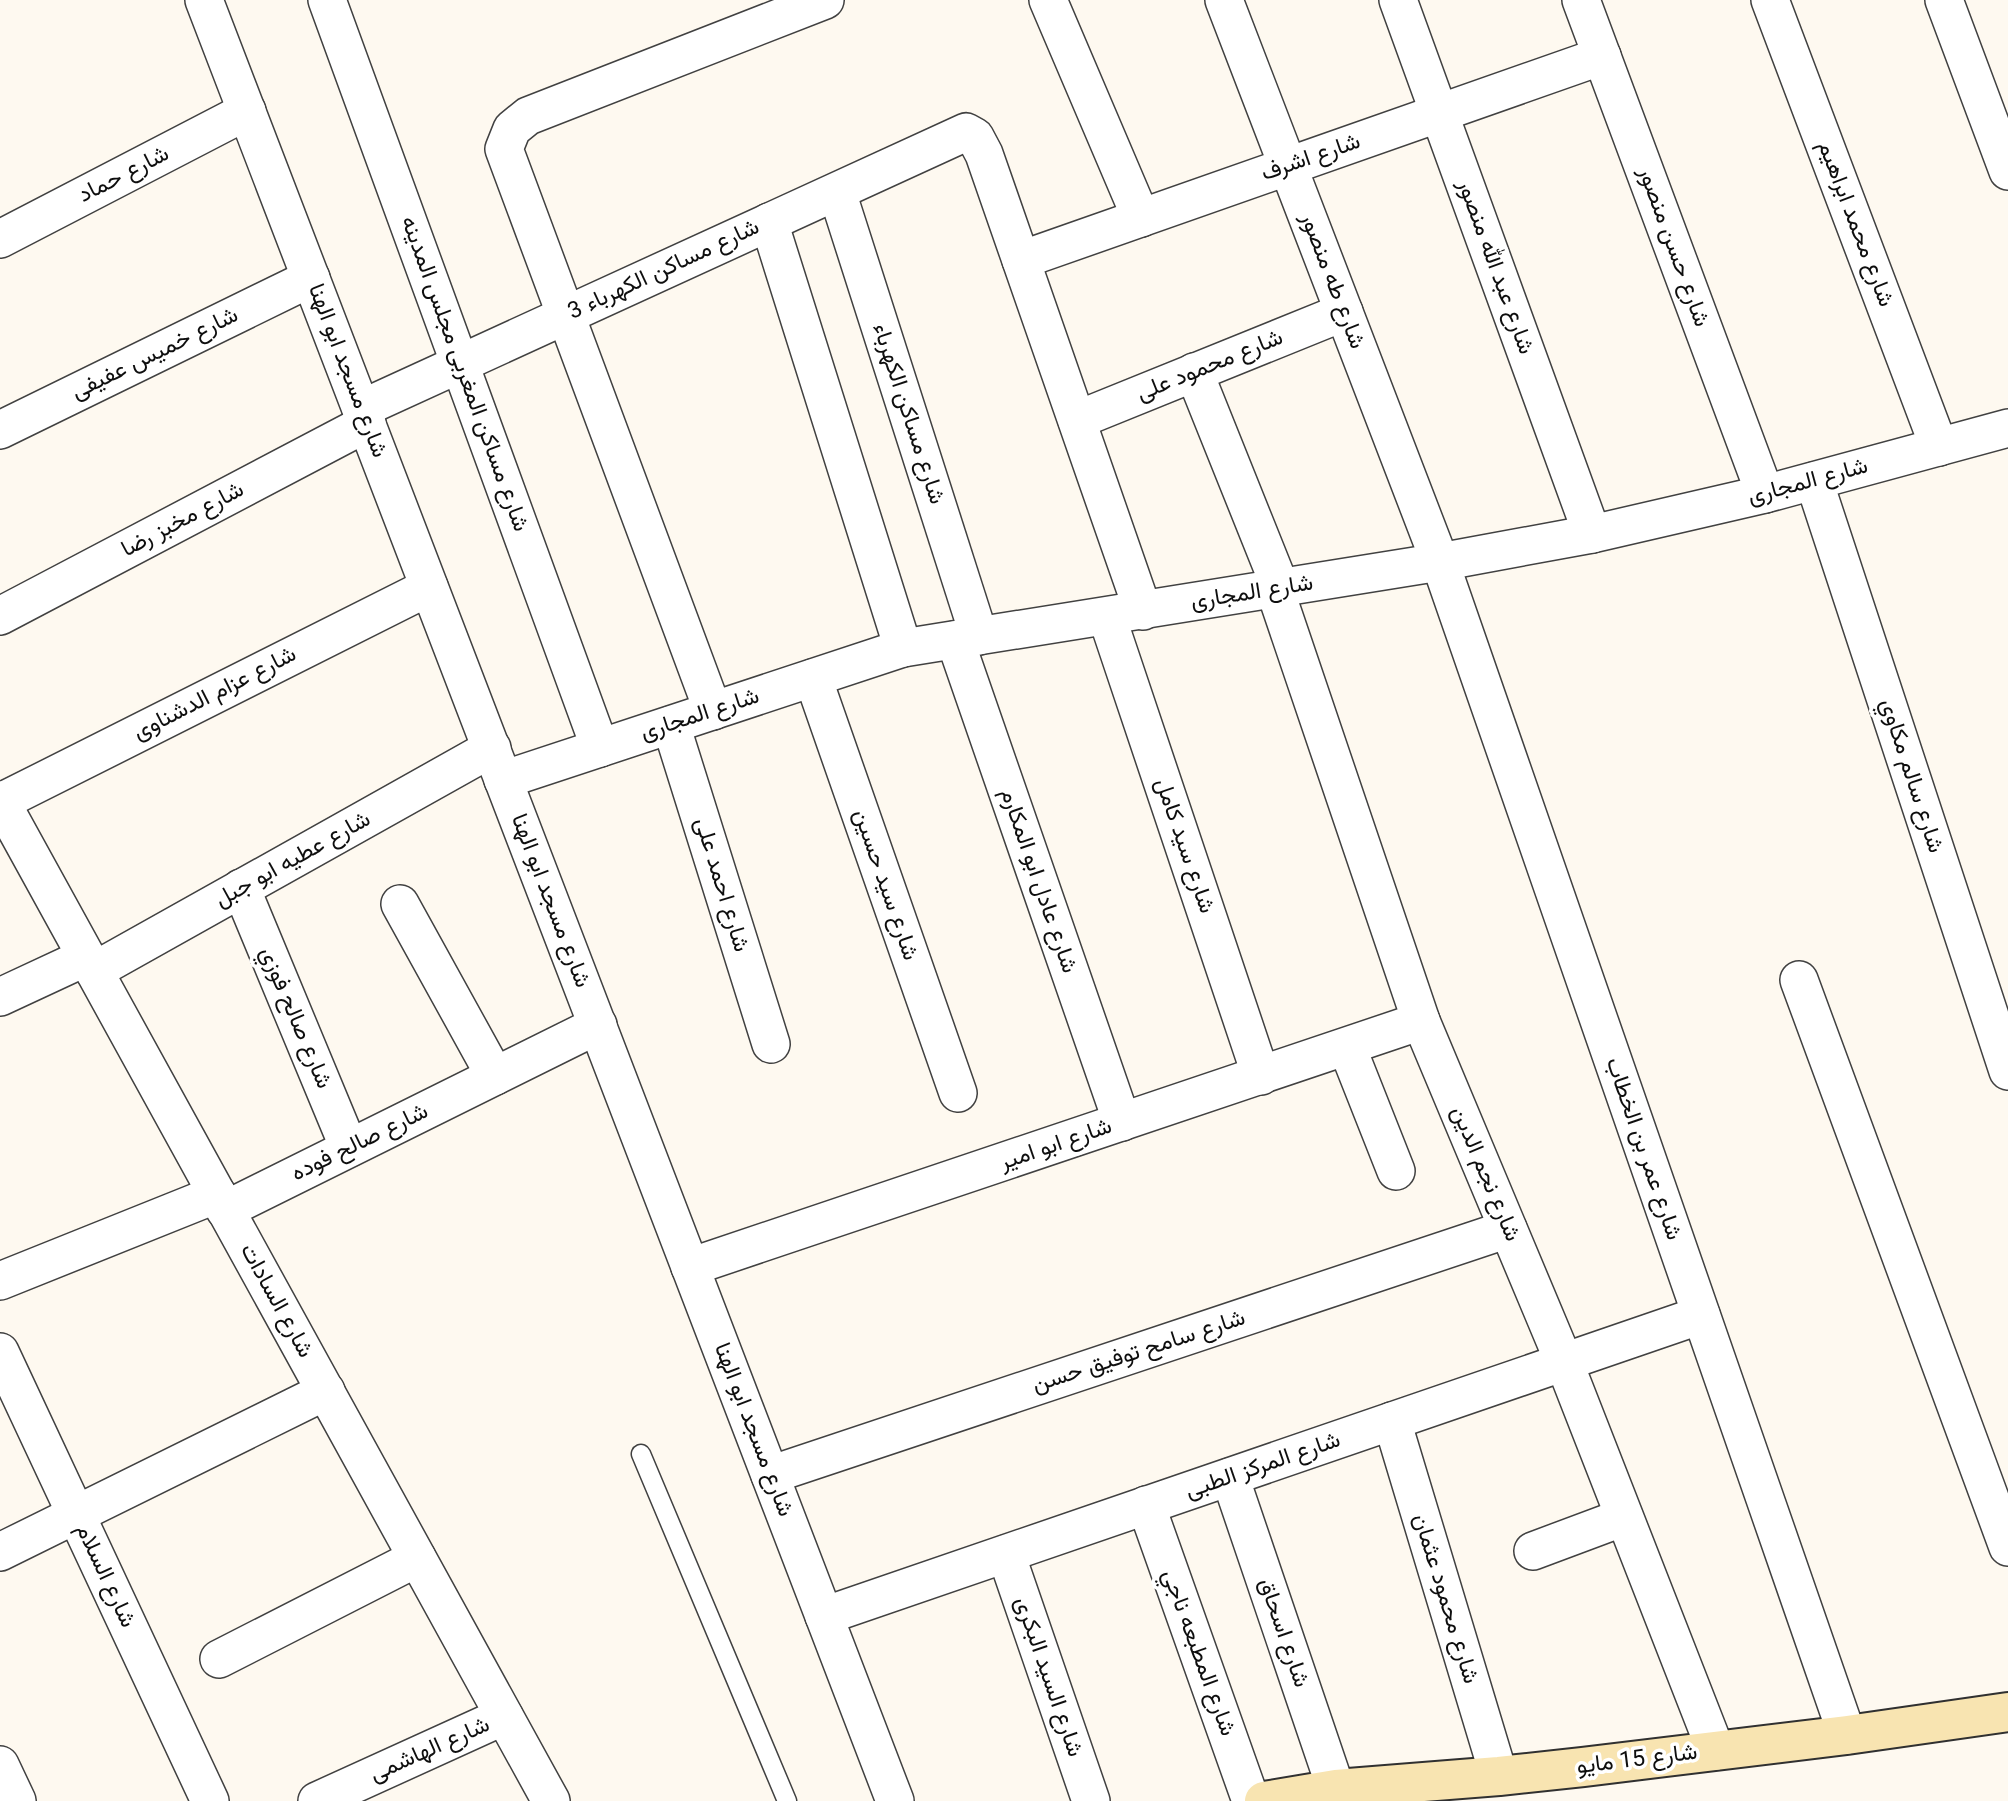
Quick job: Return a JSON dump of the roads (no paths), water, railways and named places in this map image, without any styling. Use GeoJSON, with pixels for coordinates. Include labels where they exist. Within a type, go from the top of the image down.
{"type":"FeatureCollection","features":[{"type":"Feature","properties":{"kind":"main road","name":"شارع 15 مايو"},"geometry":{"type":"LineString","coordinates":[[1264,1801],[1336,1789],[1394,1793],[1499,1776],[1847,1735],[2008,1712]]}},
{"type":"Feature","properties":{"kind":"street","name":"شارع مسجد ابو الهنا"},"geometry":{"type":"LineString","coordinates":[[204,0],[895,1801]]}},
{"type":"Feature","properties":{"kind":"street","name":"شارع مساكن المغربى مجلس المدينه"},"geometry":{"type":"LineString","coordinates":[[327,0],[600,748]]}},
{"type":"Feature","properties":{"kind":"street"},"geometry":{"type":"LineString","coordinates":[[713,710],[504,149],[512,129],[528,116],[825,0]]}},
{"type":"Feature","properties":{"kind":"street"},"geometry":{"type":"LineString","coordinates":[[1048,0],[1141,218]]}},
{"type":"Feature","properties":{"kind":"street","name":"شارع طه منصور"},"geometry":{"type":"LineString","coordinates":[[1224,0],[1440,562]]}},
{"type":"Feature","properties":{"kind":"street","name":"شارع عبد الله منصور"},"geometry":{"type":"LineString","coordinates":[[1398,0],[1592,534]]}},
{"type":"Feature","properties":{"kind":"street","name":"شارع حسن منصور"},"geometry":{"type":"LineString","coordinates":[[1581,0],[1765,494]]}},
{"type":"Feature","properties":{"kind":"street","name":"شارع محمد ابراهيم"},"geometry":{"type":"LineString","coordinates":[[1770,0],[1939,447]]}},
{"type":"Feature","properties":{"kind":"street"},"geometry":{"type":"LineString","coordinates":[[1944,0],[2008,171]]}},
{"type":"Feature","properties":{"kind":"street","name":"شارع اشرف"},"geometry":{"type":"LineString","coordinates":[[1021,260],[1602,56]]}},
{"type":"Feature","properties":{"kind":"street","name":"شارع حماد"},"geometry":{"type":"LineString","coordinates":[[0,239],[247,111]]}},
{"type":"Feature","properties":{"kind":"street","name":"شارع مساكن الكهرباء 3"},"geometry":{"type":"LineString","coordinates":[[364,416],[460,363],[966,132],[975,137],[981,145],[1021,260]]}},
{"type":"Feature","properties":{"kind":"street","name":"شارع مساكن الكهرباء"},"geometry":{"type":"LineString","coordinates":[[836,192],[967,638]]}},
{"type":"Feature","properties":{"kind":"street"},"geometry":{"type":"LineString","coordinates":[[769,222],[903,648]]}},
{"type":"Feature","properties":{"kind":"street"},"geometry":{"type":"LineString","coordinates":[[1021,260],[1143,611]]}},
{"type":"Feature","properties":{"kind":"street","name":"شارع خميس عفيفى"},"geometry":{"type":"LineString","coordinates":[[0,430],[311,278]]}},
{"type":"Feature","properties":{"kind":"street","name":"شارع محمود على"},"geometry":{"type":"LineString","coordinates":[[1077,420],[1344,312]]}},
{"type":"Feature","properties":{"kind":"street","name":"شارع نجم الدين"},"geometry":{"type":"LineString","coordinates":[[1194,372],[1278,589],[1421,1021],[1564,1362],[1716,1751]]}},
{"type":"Feature","properties":{"kind":"street","name":"شارع مخبز رضا"},"geometry":{"type":"LineString","coordinates":[[0,616],[364,416]]}},
{"type":"Feature","properties":{"kind":"street","name":"شارع المجارى"},"geometry":{"type":"LineString","coordinates":[[497,764],[600,748],[903,648],[1278,589],[1592,534],[1765,494],[2008,428]]}},
{"type":"Feature","properties":{"kind":"street","name":"شارع سالم مكاوي"},"geometry":{"type":"LineString","coordinates":[[1814,481],[2008,1071]]}},
{"type":"Feature","properties":{"kind":"street","name":"شارع عمر بن الخطاب"},"geometry":{"type":"LineString","coordinates":[[1440,562],[1847,1735]]}},
{"type":"Feature","properties":{"kind":"street","name":"شارع عزام الدشناوى"},"geometry":{"type":"LineString","coordinates":[[0,801],[429,587]]}},
{"type":"Feature","properties":{"kind":"street","name":"شارع سيد كامل"},"geometry":{"type":"LineString","coordinates":[[1107,617],[1261,1076]]}},
{"type":"Feature","properties":{"kind":"street","name":"شارع عادل ابو المكارم"},"geometry":{"type":"LineString","coordinates":[[967,638],[1122,1122]]}},
{"type":"Feature","properties":{"kind":"street","name":"شارع سيد حسين"},"geometry":{"type":"LineString","coordinates":[[813,678],[958,1093]]}},
{"type":"Feature","properties":{"kind":"street","name":"شارع احمد على"},"geometry":{"type":"LineString","coordinates":[[671,725],[771,1044]]}},
{"type":"Feature","properties":{"kind":"street","name":"شارع عطيه ابو جبل"},"geometry":{"type":"LineString","coordinates":[[0,997],[90,964],[497,764]]}},
{"type":"Feature","properties":{"kind":"street","name":"شارع السادات"},"geometry":{"type":"LineString","coordinates":[[0,801],[551,1801]]}},
{"type":"Feature","properties":{"kind":"street","name":"شارع صالح فوزي"},"geometry":{"type":"LineString","coordinates":[[241,888],[349,1148]]}},
{"type":"Feature","properties":{"kind":"street"},"geometry":{"type":"LineString","coordinates":[[400,904],[495,1076]]}},
{"type":"Feature","properties":{"kind":"street"},"geometry":{"type":"LineString","coordinates":[[1799,980],[2008,1547]]}},
{"type":"Feature","properties":{"kind":"street","name":"شارع ابو امير"},"geometry":{"type":"LineString","coordinates":[[690,1267],[1421,1021]]}},
{"type":"Feature","properties":{"kind":"street","name":"شارع صالح فوده"},"geometry":{"type":"LineString","coordinates":[[0,1281],[221,1202],[349,1148],[598,1025]]}},
{"type":"Feature","properties":{"kind":"street"},"geometry":{"type":"LineString","coordinates":[[1347,1047],[1396,1171]]}},
{"type":"Feature","properties":{"kind":"street","name":"شارع سامح توفيق حسن"},"geometry":{"type":"LineString","coordinates":[[770,1475],[1508,1229]]}},
{"type":"Feature","properties":{"kind":"street","name":"شارع المركز الطبى"},"geometry":{"type":"LineString","coordinates":[[824,1616],[1701,1315]]}},
{"type":"Feature","properties":{"kind":"street","name":"شارع السلام"},"geometry":{"type":"LineString","coordinates":[[0,1352],[210,1801]]}},
{"type":"Feature","properties":{"kind":"street"},"geometry":{"type":"LineString","coordinates":[[0,1552],[326,1391]]}},
{"type":"Feature","properties":{"kind":"street","name":"شارع محمود عثمان"},"geometry":{"type":"LineString","coordinates":[[1392,1421],[1499,1776]]}},
{"type":"Feature","properties":{"kind":"street","name":"شارع اسحاق"},"geometry":{"type":"LineString","coordinates":[[1230,1477],[1336,1789]]}},
{"type":"Feature","properties":{"kind":"street","name":"شارع المطبعه ناجي"},"geometry":{"type":"LineString","coordinates":[[1146,1506],[1251,1801]]}},
{"type":"Feature","properties":{"kind":"street"},"geometry":{"type":"LineString","coordinates":[[1533,1551],[1624,1517]]}},
{"type":"Feature","properties":{"kind":"street","name":"شارع السيد البكرى"},"geometry":{"type":"LineString","coordinates":[[1006,1554],[1091,1801]]}},
{"type":"Feature","properties":{"kind":"street"},"geometry":{"type":"LineString","coordinates":[[219,1659],[417,1558]]}},
{"type":"Feature","properties":{"kind":"street","name":"شارع الهاشمى"},"geometry":{"type":"LineString","coordinates":[[317,1801],[505,1716]]}},
{"type":"Feature","properties":{"kind":"street"},"geometry":{"type":"LineString","coordinates":[[0,1765],[17,1801]]}},
{"type":"Feature","properties":{"kind":"lane"},"geometry":{"type":"LineString","coordinates":[[641,1454],[787,1801]]}}]}
